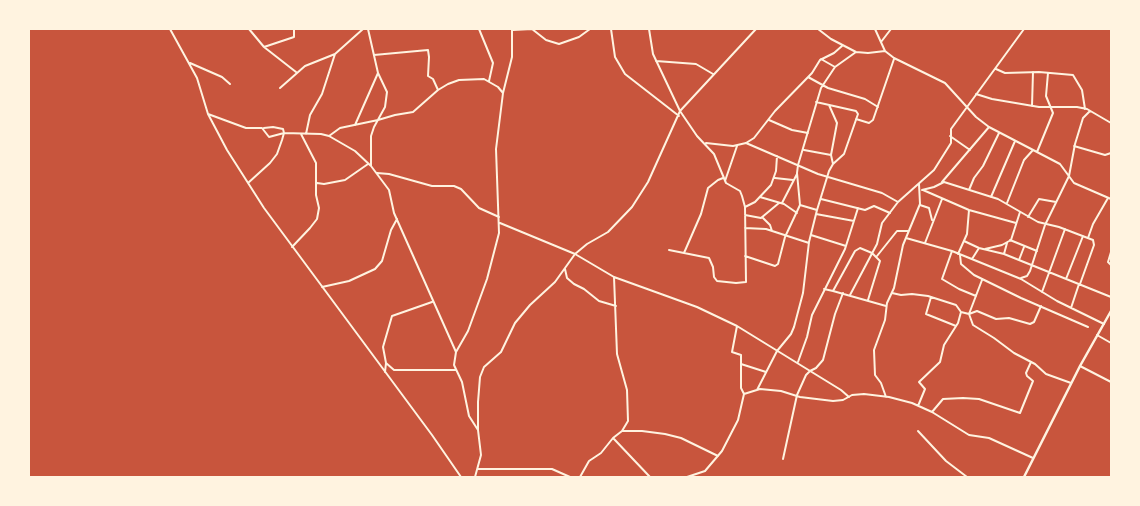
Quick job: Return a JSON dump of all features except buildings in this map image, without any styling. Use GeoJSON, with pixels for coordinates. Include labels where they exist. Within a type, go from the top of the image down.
{"type":"FeatureCollection","features":[{"type":"Feature","properties":{"kind":"street"},"geometry":{"type":"LineString","coordinates":[[170,29],[197,78],[208,114],[227,150],[248,183],[292,247],[386,372],[461,477]]}},
{"type":"Feature","properties":{"kind":"street"},"geometry":{"type":"LineString","coordinates":[[249,29],[264,47],[297,72]]}},
{"type":"Feature","properties":{"kind":"street"},"geometry":{"type":"LineString","coordinates":[[264,47],[294,37],[294,29]]}},
{"type":"Feature","properties":{"kind":"street"},"geometry":{"type":"LineString","coordinates":[[280,88],[297,72],[316,60],[335,54],[363,29]]}},
{"type":"Feature","properties":{"kind":"street"},"geometry":{"type":"LineString","coordinates":[[368,29],[378,73],[387,92],[385,107],[371,136],[371,166]]}},
{"type":"Feature","properties":{"kind":"street"},"geometry":{"type":"LineString","coordinates":[[479,29],[493,63],[489,81]]}},
{"type":"Feature","properties":{"kind":"street"},"geometry":{"type":"LineString","coordinates":[[478,430],[470,416],[462,382],[454,365],[456,352],[468,331],[486,279],[496,245],[500,222],[496,149],[503,93],[512,57],[512,30],[532,29],[546,40],[559,44],[579,37],[590,29]]}},
{"type":"Feature","properties":{"kind":"street"},"geometry":{"type":"LineString","coordinates":[[611,29],[615,57],[625,74],[679,116]]}},
{"type":"Feature","properties":{"kind":"street"},"geometry":{"type":"LineString","coordinates":[[649,29],[656,61],[680,111],[692,129],[714,154],[725,181],[740,192],[745,207],[746,277],[744,284],[718,281],[714,277],[713,267],[709,258],[669,250]]}},
{"type":"Feature","properties":{"kind":"street"},"geometry":{"type":"LineString","coordinates":[[475,477],[481,455],[478,430],[479,386],[484,367],[501,352],[518,320],[530,305],[546,292],[575,254],[587,244],[608,232],[632,207],[648,182],[680,111],[756,29]]}},
{"type":"Feature","properties":{"kind":"street"},"geometry":{"type":"LineString","coordinates":[[818,29],[842,46],[856,52],[868,53],[885,50]]}},
{"type":"Feature","properties":{"kind":"street"},"geometry":{"type":"LineString","coordinates":[[875,29],[885,50],[894,58],[945,83],[967,107],[989,127],[1062,165],[1074,183],[1110,198],[1093,224],[1088,238]]}},
{"type":"Feature","properties":{"kind":"street"},"geometry":{"type":"LineString","coordinates":[[881,42],[891,29]]}},
{"type":"Feature","properties":{"kind":"street"},"geometry":{"type":"LineString","coordinates":[[850,295],[879,239],[882,223],[898,202],[934,170],[950,144],[951,129],[1024,29]]}},
{"type":"Feature","properties":{"kind":"street"},"geometry":{"type":"LineString","coordinates":[[705,143],[731,147],[746,143],[758,133],[808,77],[821,59],[834,53],[842,46]]}},
{"type":"Feature","properties":{"kind":"street"},"geometry":{"type":"LineString","coordinates":[[374,55],[428,50],[428,76],[433,79],[438,90]]}},
{"type":"Feature","properties":{"kind":"street"},"geometry":{"type":"LineString","coordinates":[[745,256],[778,265],[785,237],[800,205],[797,173],[798,165],[804,150],[816,102],[822,85],[835,67],[856,52]]}},
{"type":"Feature","properties":{"kind":"street"},"geometry":{"type":"LineString","coordinates":[[306,134],[310,115],[322,94],[335,54]]}},
{"type":"Feature","properties":{"kind":"street"},"geometry":{"type":"LineString","coordinates":[[856,118],[871,122],[878,107],[894,58]]}},
{"type":"Feature","properties":{"kind":"street"},"geometry":{"type":"LineString","coordinates":[[821,59],[835,67]]}},
{"type":"Feature","properties":{"kind":"street"},"geometry":{"type":"LineString","coordinates":[[656,61],[696,64],[713,74]]}},
{"type":"Feature","properties":{"kind":"street"},"geometry":{"type":"LineString","coordinates":[[189,63],[222,77],[230,84]]}},
{"type":"Feature","properties":{"kind":"street"},"geometry":{"type":"LineString","coordinates":[[996,69],[1005,73],[1033,72],[1074,76],[1082,90],[1085,108]]}},
{"type":"Feature","properties":{"kind":"street"},"geometry":{"type":"LineString","coordinates":[[1032,106],[1033,72]]}},
{"type":"Feature","properties":{"kind":"street"},"geometry":{"type":"LineString","coordinates":[[355,125],[378,73]]}},
{"type":"Feature","properties":{"kind":"street"},"geometry":{"type":"LineString","coordinates":[[1037,152],[1053,113],[1046,96],[1048,73]]}},
{"type":"Feature","properties":{"kind":"street"},"geometry":{"type":"LineString","coordinates":[[808,77],[822,85],[845,94],[865,98],[878,107]]}},
{"type":"Feature","properties":{"kind":"street"},"geometry":{"type":"LineString","coordinates":[[329,136],[340,128],[378,120],[389,116],[413,112],[438,90],[459,80],[475,78],[489,81],[498,86],[503,93]]}},
{"type":"Feature","properties":{"kind":"street"},"geometry":{"type":"LineString","coordinates":[[976,94],[992,99],[1032,106],[1069,106],[1085,108],[1111,123]]}},
{"type":"Feature","properties":{"kind":"street"},"geometry":{"type":"LineString","coordinates":[[757,390],[777,351],[792,334],[803,293],[809,243],[816,214],[828,176],[834,164],[844,154],[858,112],[816,102]]}},
{"type":"Feature","properties":{"kind":"street"},"geometry":{"type":"LineString","coordinates":[[829,106],[837,123],[831,155],[834,164]]}},
{"type":"Feature","properties":{"kind":"street"},"geometry":{"type":"LineString","coordinates":[[1021,279],[1028,275],[1045,225],[1069,177],[1074,146],[1083,118],[1090,111]]}},
{"type":"Feature","properties":{"kind":"street"},"geometry":{"type":"LineString","coordinates":[[208,114],[246,128],[279,128],[283,129],[284,133]]}},
{"type":"Feature","properties":{"kind":"street"},"geometry":{"type":"LineString","coordinates":[[769,120],[792,130],[808,133]]}},
{"type":"Feature","properties":{"kind":"street"},"geometry":{"type":"LineString","coordinates":[[921,189],[934,187],[942,182],[989,127]]}},
{"type":"Feature","properties":{"kind":"street"},"geometry":{"type":"LineString","coordinates":[[262,128],[269,137],[284,133],[329,136],[342,142],[371,166],[389,190],[397,219],[456,352]]}},
{"type":"Feature","properties":{"kind":"street"},"geometry":{"type":"LineString","coordinates":[[248,183],[262,172],[277,154],[284,133]]}},
{"type":"Feature","properties":{"kind":"street"},"geometry":{"type":"LineString","coordinates":[[969,190],[974,178],[983,166],[999,133]]}},
{"type":"Feature","properties":{"kind":"street"},"geometry":{"type":"LineString","coordinates":[[292,247],[310,228],[319,214],[316,163],[301,134]]}},
{"type":"Feature","properties":{"kind":"street"},"geometry":{"type":"LineString","coordinates":[[950,136],[970,150]]}},
{"type":"Feature","properties":{"kind":"street"},"geometry":{"type":"LineString","coordinates":[[991,197],[1015,141]]}},
{"type":"Feature","properties":{"kind":"street"},"geometry":{"type":"LineString","coordinates":[[746,143],[828,176],[882,192],[898,202]]}},
{"type":"Feature","properties":{"kind":"street"},"geometry":{"type":"LineString","coordinates":[[725,181],[737,146]]}},
{"type":"Feature","properties":{"kind":"street"},"geometry":{"type":"LineString","coordinates":[[1074,146],[1105,155],[1111,153]]}},
{"type":"Feature","properties":{"kind":"street"},"geometry":{"type":"LineString","coordinates":[[804,150],[831,155]]}},
{"type":"Feature","properties":{"kind":"street"},"geometry":{"type":"LineString","coordinates":[[1007,203],[1024,160],[1033,150]]}},
{"type":"Feature","properties":{"kind":"street"},"geometry":{"type":"LineString","coordinates":[[745,207],[760,197],[775,178],[777,156]]}},
{"type":"Feature","properties":{"kind":"street"},"geometry":{"type":"LineString","coordinates":[[317,183],[345,180],[368,164]]}},
{"type":"Feature","properties":{"kind":"street"},"geometry":{"type":"LineString","coordinates":[[377,173],[432,186],[454,186],[468,195],[479,208],[499,217]]}},
{"type":"Feature","properties":{"kind":"street"},"geometry":{"type":"LineString","coordinates":[[782,203],[797,173]]}},
{"type":"Feature","properties":{"kind":"street"},"geometry":{"type":"LineString","coordinates":[[684,254],[701,214],[708,188],[723,178]]}},
{"type":"Feature","properties":{"kind":"street"},"geometry":{"type":"LineString","coordinates":[[775,178],[793,180]]}},
{"type":"Feature","properties":{"kind":"street"},"geometry":{"type":"LineString","coordinates":[[942,182],[1007,203],[1028,217],[1045,225],[1065,229],[1094,240],[1094,244],[1071,308]]}},
{"type":"Feature","properties":{"kind":"street"},"geometry":{"type":"LineString","coordinates":[[886,397],[881,383],[875,375],[874,353],[885,320],[886,306],[892,293],[906,238],[920,204],[921,189],[919,184]]}},
{"type":"Feature","properties":{"kind":"street"},"geometry":{"type":"LineString","coordinates":[[921,189],[968,210],[1016,223]]}},
{"type":"Feature","properties":{"kind":"street"},"geometry":{"type":"LineString","coordinates":[[760,197],[782,203],[797,213]]}},
{"type":"Feature","properties":{"kind":"street"},"geometry":{"type":"LineString","coordinates":[[821,199],[866,210],[874,206],[890,212]]}},
{"type":"Feature","properties":{"kind":"street"},"geometry":{"type":"LineString","coordinates":[[925,243],[932,221],[942,199]]}},
{"type":"Feature","properties":{"kind":"street"},"geometry":{"type":"LineString","coordinates":[[1028,217],[1039,199],[1056,202]]}},
{"type":"Feature","properties":{"kind":"street"},"geometry":{"type":"LineString","coordinates":[[745,216],[762,217],[778,203]]}},
{"type":"Feature","properties":{"kind":"street"},"geometry":{"type":"LineString","coordinates":[[920,204],[929,208],[932,221]]}},
{"type":"Feature","properties":{"kind":"street"},"geometry":{"type":"LineString","coordinates":[[800,205],[818,210]]}},
{"type":"Feature","properties":{"kind":"street"},"geometry":{"type":"LineString","coordinates":[[798,362],[807,337],[812,315],[846,246],[858,208]]}},
{"type":"Feature","properties":{"kind":"street"},"geometry":{"type":"LineString","coordinates":[[968,210],[968,231],[959,254],[959,258],[971,274],[1088,327]]}},
{"type":"Feature","properties":{"kind":"street"},"geometry":{"type":"LineString","coordinates":[[983,249],[1002,245],[1010,240],[1020,212]]}},
{"type":"Feature","properties":{"kind":"street"},"geometry":{"type":"LineString","coordinates":[[816,214],[854,221]]}},
{"type":"Feature","properties":{"kind":"street"},"geometry":{"type":"LineString","coordinates":[[762,217],[770,225],[772,231]]}},
{"type":"Feature","properties":{"kind":"street"},"geometry":{"type":"LineString","coordinates":[[322,287],[349,281],[375,269],[382,261],[391,230],[397,219]]}},
{"type":"Feature","properties":{"kind":"street"},"geometry":{"type":"LineString","coordinates":[[500,222],[575,254],[614,277],[697,307],[737,326],[777,351],[798,362],[849,396]]}},
{"type":"Feature","properties":{"kind":"street"},"geometry":{"type":"LineString","coordinates":[[745,228],[772,231],[785,237],[809,243]]}},
{"type":"Feature","properties":{"kind":"street"},"geometry":{"type":"LineString","coordinates":[[1042,292],[1065,229]]}},
{"type":"Feature","properties":{"kind":"street"},"geometry":{"type":"LineString","coordinates":[[877,256],[897,231],[909,231]]}},
{"type":"Feature","properties":{"kind":"street"},"geometry":{"type":"LineString","coordinates":[[811,235],[846,246]]}},
{"type":"Feature","properties":{"kind":"street"},"geometry":{"type":"LineString","coordinates":[[1066,279],[1083,236]]}},
{"type":"Feature","properties":{"kind":"street"},"geometry":{"type":"LineString","coordinates":[[906,238],[952,251],[1021,279],[1071,308],[1104,324]]}},
{"type":"Feature","properties":{"kind":"street"},"geometry":{"type":"LineString","coordinates":[[1010,240],[1024,247],[1037,251]]}},
{"type":"Feature","properties":{"kind":"street"},"geometry":{"type":"LineString","coordinates":[[964,241],[979,248],[1004,254],[1111,297]]}},
{"type":"Feature","properties":{"kind":"street"},"geometry":{"type":"LineString","coordinates":[[1004,254],[1008,242]]}},
{"type":"Feature","properties":{"kind":"street"},"geometry":{"type":"LineString","coordinates":[[1019,260],[1024,247]]}},
{"type":"Feature","properties":{"kind":"street"},"geometry":{"type":"LineString","coordinates":[[972,259],[979,248]]}},
{"type":"Feature","properties":{"kind":"street"},"geometry":{"type":"LineString","coordinates":[[833,291],[857,249],[872,253],[877,256],[880,262],[868,300]]}},
{"type":"Feature","properties":{"kind":"street"},"geometry":{"type":"LineString","coordinates":[[952,251],[942,279],[959,290],[976,296]]}},
{"type":"Feature","properties":{"kind":"street"},"geometry":{"type":"LineString","coordinates":[[1111,252],[1108,262],[1111,265]]}},
{"type":"Feature","properties":{"kind":"street"},"geometry":{"type":"LineString","coordinates":[[565,269],[567,278],[574,284],[584,288],[599,301],[616,306]]}},
{"type":"Feature","properties":{"kind":"street"},"geometry":{"type":"LineString","coordinates":[[580,477],[589,461],[601,453],[614,438],[622,432],[629,416],[627,390],[617,354],[614,277]]}},
{"type":"Feature","properties":{"kind":"street"},"geometry":{"type":"LineString","coordinates":[[982,280],[970,314],[973,325],[994,338],[1008,350],[1031,362],[1046,374],[1071,384]]}},
{"type":"Feature","properties":{"kind":"street"},"geometry":{"type":"LineString","coordinates":[[824,289],[842,292],[886,306]]}},
{"type":"Feature","properties":{"kind":"street"},"geometry":{"type":"LineString","coordinates":[[783,459],[797,395],[810,371],[816,368],[823,360],[842,292]]}},
{"type":"Feature","properties":{"kind":"street"},"geometry":{"type":"LineString","coordinates":[[892,293],[901,296],[912,294],[930,297],[956,305],[961,312],[970,314],[977,311],[996,319],[1010,318],[1031,324],[1041,306]]}},
{"type":"Feature","properties":{"kind":"street"},"geometry":{"type":"LineString","coordinates":[[930,297],[926,314],[956,326]]}},
{"type":"Feature","properties":{"kind":"street"},"geometry":{"type":"LineString","coordinates":[[386,372],[383,347],[392,316],[433,302]]}},
{"type":"Feature","properties":{"kind":"street"},"geometry":{"type":"LineString","coordinates":[[1024,477],[1080,366],[1111,311]]}},
{"type":"Feature","properties":{"kind":"street"},"geometry":{"type":"LineString","coordinates":[[918,406],[925,390],[919,382],[940,362],[944,345],[956,326],[961,312]]}},
{"type":"Feature","properties":{"kind":"street"},"geometry":{"type":"LineString","coordinates":[[687,477],[705,470],[718,456],[732,434],[738,420],[744,394],[741,388],[741,355],[732,352],[737,326]]}},
{"type":"Feature","properties":{"kind":"street"},"geometry":{"type":"LineString","coordinates":[[1097,335],[1111,343]]}},
{"type":"Feature","properties":{"kind":"street"},"geometry":{"type":"LineString","coordinates":[[386,362],[394,370],[456,370]]}},
{"type":"Feature","properties":{"kind":"street"},"geometry":{"type":"LineString","coordinates":[[932,412],[943,399],[963,398],[979,399],[1020,413],[1033,381],[1027,376],[1026,373],[1031,362]]}},
{"type":"Feature","properties":{"kind":"street"},"geometry":{"type":"LineString","coordinates":[[741,364],[766,372]]}},
{"type":"Feature","properties":{"kind":"street"},"geometry":{"type":"LineString","coordinates":[[1080,366],[1111,382]]}},
{"type":"Feature","properties":{"kind":"street"},"geometry":{"type":"LineString","coordinates":[[744,394],[757,390],[781,391],[833,401],[843,400],[849,396],[864,394],[886,397],[918,406],[932,412],[969,435],[989,438],[1033,458]]}},
{"type":"Feature","properties":{"kind":"street"},"geometry":{"type":"LineString","coordinates":[[622,432],[642,431],[665,434],[681,438],[718,456]]}},
{"type":"Feature","properties":{"kind":"street"},"geometry":{"type":"LineString","coordinates":[[918,431],[946,460],[967,477]]}},
{"type":"Feature","properties":{"kind":"street"},"geometry":{"type":"LineString","coordinates":[[614,438],[650,477]]}},
{"type":"Feature","properties":{"kind":"street"},"geometry":{"type":"LineString","coordinates":[[478,468],[552,469],[570,477]]}}]}
